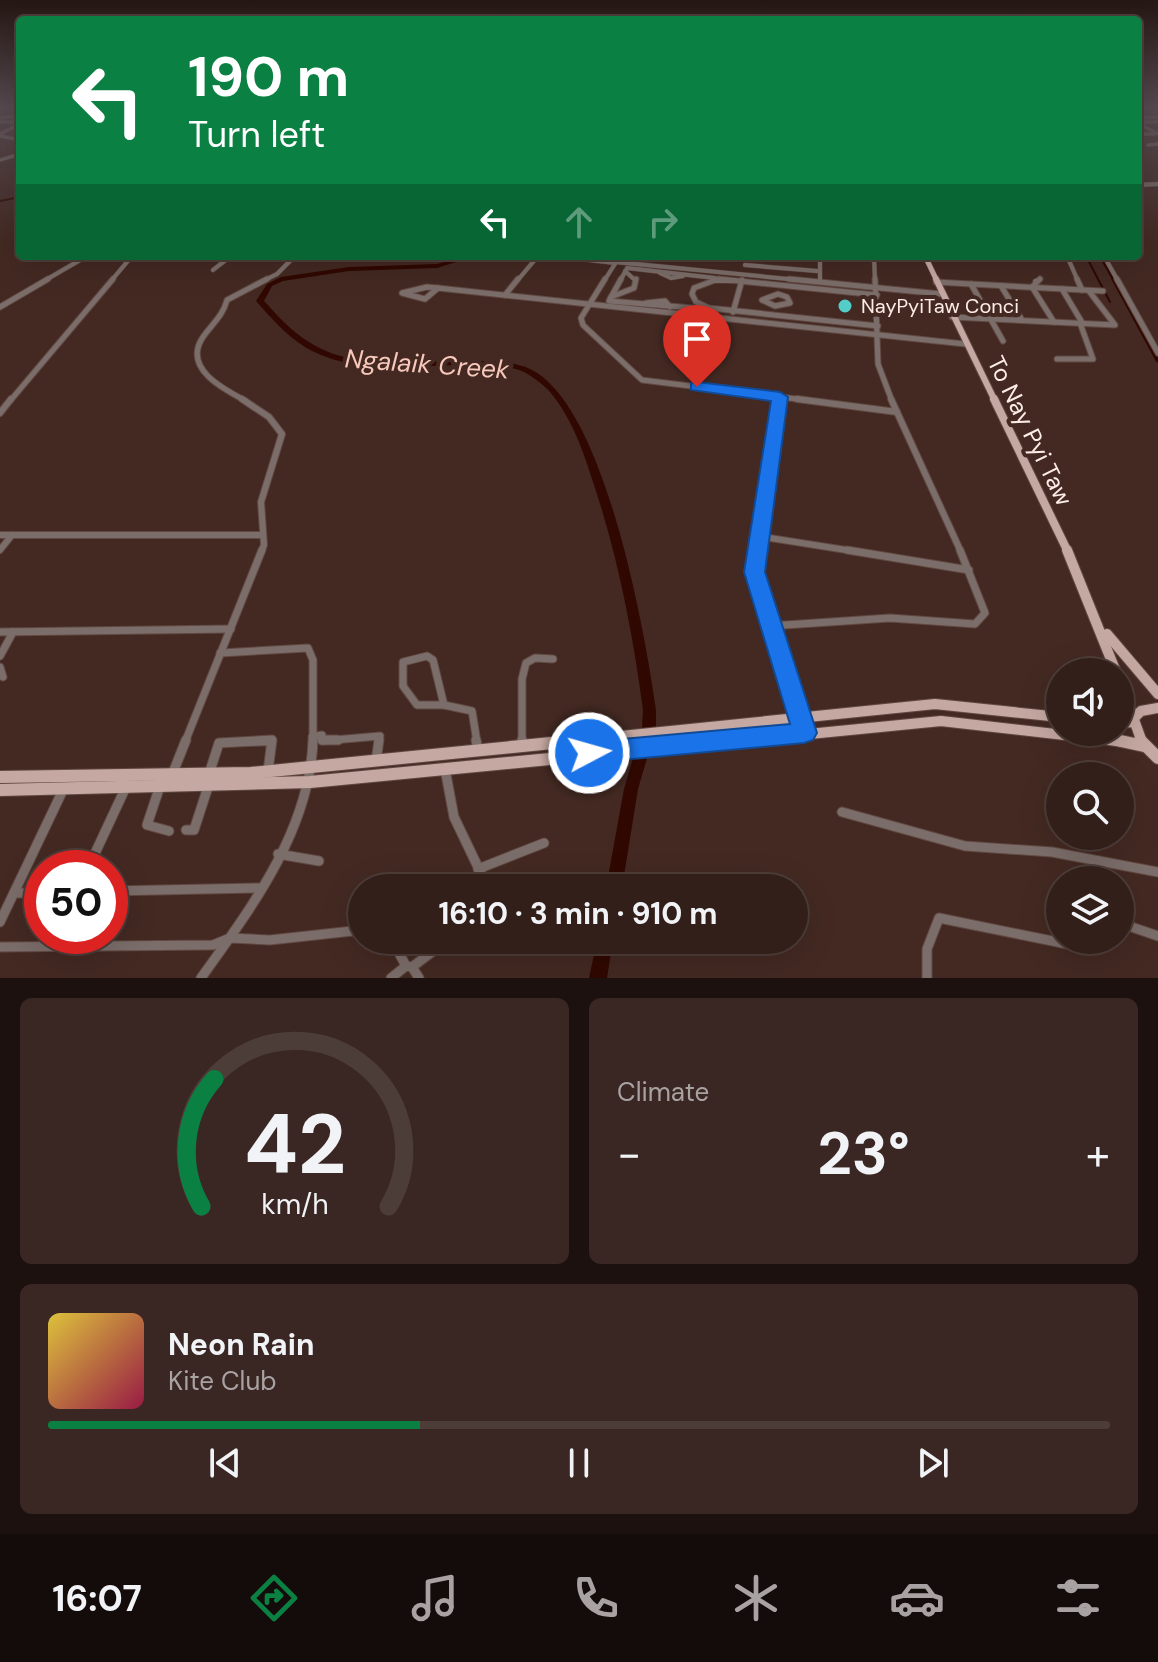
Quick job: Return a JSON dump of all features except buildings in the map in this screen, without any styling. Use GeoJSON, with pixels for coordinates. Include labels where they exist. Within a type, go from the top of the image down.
{"type":"FeatureCollection","features":[{"type":"Feature","properties":{"kind":"main road","name":"To Nay Pyi Taw"},"geometry":{"type":"LineString","coordinates":[[927,260],[1100,624]]}},
{"type":"Feature","properties":{"kind":"main road"},"geometry":{"type":"LineString","coordinates":[[1100,624],[1111,658]]}},
{"type":"Feature","properties":{"kind":"main road"},"geometry":{"type":"LineString","coordinates":[[1100,624],[1128,663],[1158,694]]}},
{"type":"Feature","properties":{"kind":"main road"},"geometry":{"type":"LineString","coordinates":[[1,792],[159,789],[268,771],[935,704],[1046,716]]}},
{"type":"Feature","properties":{"kind":"main road"},"geometry":{"type":"LineString","coordinates":[[1144,746],[1134,720],[1141,711],[1158,708]]}},
{"type":"Feature","properties":{"kind":"main road"},"geometry":{"type":"LineString","coordinates":[[0,777],[172,775],[208,780],[310,782],[658,745],[941,721],[1119,740],[1144,746],[1158,758]]}},
{"type":"Feature","properties":{"kind":"street"},"geometry":{"type":"LineString","coordinates":[[0,307],[80,260]]}},
{"type":"Feature","properties":{"kind":"street"},"geometry":{"type":"LineString","coordinates":[[0,413],[129,260]]}},
{"type":"Feature","properties":{"kind":"street"},"geometry":{"type":"LineString","coordinates":[[213,270],[226,260]]}},
{"type":"Feature","properties":{"kind":"street"},"geometry":{"type":"LineString","coordinates":[[172,775],[264,545],[261,535],[261,488],[282,434],[276,421],[210,379],[197,361],[199,342],[203,332],[222,317],[227,309],[227,300],[232,295],[277,274],[291,260]]}},
{"type":"Feature","properties":{"kind":"street"},"geometry":{"type":"LineString","coordinates":[[505,295],[535,260]]}},
{"type":"Feature","properties":{"kind":"street"},"geometry":{"type":"LineString","coordinates":[[595,260],[615,262],[627,268],[659,271],[671,278],[686,274],[704,280],[780,286],[941,294]]}},
{"type":"Feature","properties":{"kind":"street"},"geometry":{"type":"LineString","coordinates":[[732,320],[747,260]]}},
{"type":"Feature","properties":{"kind":"street"},"geometry":{"type":"LineString","coordinates":[[819,260],[817,271],[820,281]]}},
{"type":"Feature","properties":{"kind":"street"},"geometry":{"type":"LineString","coordinates":[[770,626],[890,618],[975,624],[985,613],[878,364],[874,260]]}},
{"type":"Feature","properties":{"kind":"street"},"geometry":{"type":"LineString","coordinates":[[952,317],[1116,325],[1086,290],[1069,260]]}},
{"type":"Feature","properties":{"kind":"street"},"geometry":{"type":"LineString","coordinates":[[1106,260],[1158,353]]}},
{"type":"Feature","properties":{"kind":"street"},"geometry":{"type":"LineString","coordinates":[[615,262],[581,318],[583,325],[642,380],[897,412]]}},
{"type":"Feature","properties":{"kind":"street"},"geometry":{"type":"LineString","coordinates":[[745,265],[817,271]]}},
{"type":"Feature","properties":{"kind":"street"},"geometry":{"type":"LineString","coordinates":[[438,288],[425,299],[402,293],[409,289],[438,288],[591,305],[609,301],[634,288],[636,279],[627,268]]}},
{"type":"Feature","properties":{"kind":"street"},"geometry":{"type":"LineString","coordinates":[[627,268],[820,281],[877,291]]}},
{"type":"Feature","properties":{"kind":"street"},"geometry":{"type":"LineString","coordinates":[[609,301],[627,268]]}},
{"type":"Feature","properties":{"kind":"street"},"geometry":{"type":"LineString","coordinates":[[778,294],[781,278]]}},
{"type":"Feature","properties":{"kind":"street"},"geometry":{"type":"LineString","coordinates":[[1032,287],[1033,282],[1040,279]]}},
{"type":"Feature","properties":{"kind":"street"},"geometry":{"type":"LineString","coordinates":[[704,280],[692,294],[696,302],[709,308]]}},
{"type":"Feature","properties":{"kind":"street"},"geometry":{"type":"LineString","coordinates":[[936,282],[1103,291]]}},
{"type":"Feature","properties":{"kind":"street"},"geometry":{"type":"LineString","coordinates":[[971,284],[1003,341]]}},
{"type":"Feature","properties":{"kind":"street"},"geometry":{"type":"LineString","coordinates":[[1001,286],[1022,320]]}},
{"type":"Feature","properties":{"kind":"street"},"geometry":{"type":"LineString","coordinates":[[1032,287],[1054,322]]}},
{"type":"Feature","properties":{"kind":"street"},"geometry":{"type":"LineString","coordinates":[[1057,359],[1093,359],[1082,324],[1062,289]]}},
{"type":"Feature","properties":{"kind":"street"},"geometry":{"type":"LineString","coordinates":[[778,294],[791,301],[775,306],[764,302],[763,298],[778,294]]}},
{"type":"Feature","properties":{"kind":"street"},"geometry":{"type":"LineString","coordinates":[[609,301],[878,326]]}},
{"type":"Feature","properties":{"kind":"street"},"geometry":{"type":"LineString","coordinates":[[609,301],[732,320],[965,344]]}},
{"type":"Feature","properties":{"kind":"street"},"geometry":{"type":"LineString","coordinates":[[690,309],[696,302]]}},
{"type":"Feature","properties":{"kind":"street"},"geometry":{"type":"LineString","coordinates":[[771,324],[775,306]]}},
{"type":"Feature","properties":{"kind":"street"},"geometry":{"type":"LineString","coordinates":[[780,397],[754,572],[796,716],[804,733]]}},
{"type":"Feature","properties":{"kind":"street"},"geometry":{"type":"LineString","coordinates":[[0,535],[261,535]]}},
{"type":"Feature","properties":{"kind":"street"},"geometry":{"type":"LineString","coordinates":[[0,550],[12,535]]}},
{"type":"Feature","properties":{"kind":"street"},"geometry":{"type":"LineString","coordinates":[[757,536],[969,570]]}},
{"type":"Feature","properties":{"kind":"street"},"geometry":{"type":"LineString","coordinates":[[0,632],[231,629]]}},
{"type":"Feature","properties":{"kind":"street"},"geometry":{"type":"LineString","coordinates":[[2,653],[13,632]]}},
{"type":"Feature","properties":{"kind":"street"},"geometry":{"type":"LineString","coordinates":[[201,978],[230,938],[305,804],[312,767],[313,660],[308,648],[220,653]]}},
{"type":"Feature","properties":{"kind":"street"},"geometry":{"type":"LineString","coordinates":[[2,653],[14,651]]}},
{"type":"Feature","properties":{"kind":"street"},"geometry":{"type":"LineString","coordinates":[[444,705],[433,660],[427,656],[403,662],[400,682],[417,705],[444,705],[472,711],[478,750]]}},
{"type":"Feature","properties":{"kind":"street"},"geometry":{"type":"LineString","coordinates":[[522,745],[526,663],[535,658],[553,659]]}},
{"type":"Feature","properties":{"kind":"street"},"geometry":{"type":"LineString","coordinates":[[0,667],[3,677]]}},
{"type":"Feature","properties":{"kind":"street"},"geometry":{"type":"LineString","coordinates":[[855,711],[862,728]]}},
{"type":"Feature","properties":{"kind":"street"},"geometry":{"type":"LineString","coordinates":[[312,737],[322,735],[322,741],[380,736],[376,761]]}},
{"type":"Feature","properties":{"kind":"street"},"geometry":{"type":"LineString","coordinates":[[186,830],[194,830],[219,743],[272,740],[268,771]]}},
{"type":"Feature","properties":{"kind":"street"},"geometry":{"type":"LineString","coordinates":[[445,768],[448,805],[481,874]]}},
{"type":"Feature","properties":{"kind":"street"},"geometry":{"type":"LineString","coordinates":[[97,850],[125,789]]}},
{"type":"Feature","properties":{"kind":"street"},"geometry":{"type":"LineString","coordinates":[[159,789],[147,825],[169,831]]}},
{"type":"Feature","properties":{"kind":"street"},"geometry":{"type":"LineString","coordinates":[[0,922],[63,790]]}},
{"type":"Feature","properties":{"kind":"street"},"geometry":{"type":"LineString","coordinates":[[842,812],[965,846],[1052,852],[1158,872]]}},
{"type":"Feature","properties":{"kind":"street"},"geometry":{"type":"LineString","coordinates":[[478,869],[544,843]]}},
{"type":"Feature","properties":{"kind":"street"},"geometry":{"type":"LineString","coordinates":[[278,854],[319,861]]}},
{"type":"Feature","properties":{"kind":"street"},"geometry":{"type":"LineString","coordinates":[[128,891],[259,888]]}},
{"type":"Feature","properties":{"kind":"street"},"geometry":{"type":"LineString","coordinates":[[14,893],[24,893]]}},
{"type":"Feature","properties":{"kind":"street"},"geometry":{"type":"LineString","coordinates":[[927,978],[927,949],[939,918],[1046,940]]}},
{"type":"Feature","properties":{"kind":"street"},"geometry":{"type":"LineString","coordinates":[[1134,928],[1158,936]]}},
{"type":"Feature","properties":{"kind":"street"},"geometry":{"type":"LineString","coordinates":[[0,947],[213,945],[230,938],[270,940],[348,932]]}},
{"type":"Feature","properties":{"kind":"street"},"geometry":{"type":"LineString","coordinates":[[401,954],[419,978]]}},
{"type":"Feature","properties":{"kind":"street"},"geometry":{"type":"LineString","coordinates":[[391,978],[427,954]]}},
{"type":"Feature","properties":{"kind":"waterway"},"geometry":{"type":"LineString","coordinates":[[0,201],[16,198]]}},
{"type":"Feature","properties":{"kind":"waterway","name":"Ngalaik Creek"},"geometry":{"type":"LineString","coordinates":[[458,260],[437,266],[349,269],[281,279],[269,285],[260,301],[306,344],[351,362],[487,364],[528,371],[552,388],[573,419],[591,460],[620,556],[650,710],[646,742],[631,789],[616,874]]}},
{"type":"Feature","properties":{"kind":"waterway"},"geometry":{"type":"LineString","coordinates":[[1088,260],[1110,302]]}},
{"type":"Feature","properties":{"kind":"waterway"},"geometry":{"type":"LineString","coordinates":[[1103,260],[1115,281]]}},
{"type":"Feature","properties":{"kind":"waterway"},"geometry":{"type":"LineString","coordinates":[[1114,279],[1158,360]]}},
{"type":"Feature","properties":{"kind":"waterway","name":"Ngalaik Creek"},"geometry":{"type":"LineString","coordinates":[[598,978],[602,954]]}},
{"type":"Feature","properties":{"kind":"place","name":"NayPyiTaw Conci"},"geometry":{"type":"Point","coordinates":[845,306]}},
{"type":"Feature","properties":{"kind":"route"},"geometry":{"type":"LineString","coordinates":[[589,753],[804,733],[796,716],[754,572],[780,397],[697,387]]}}]}
